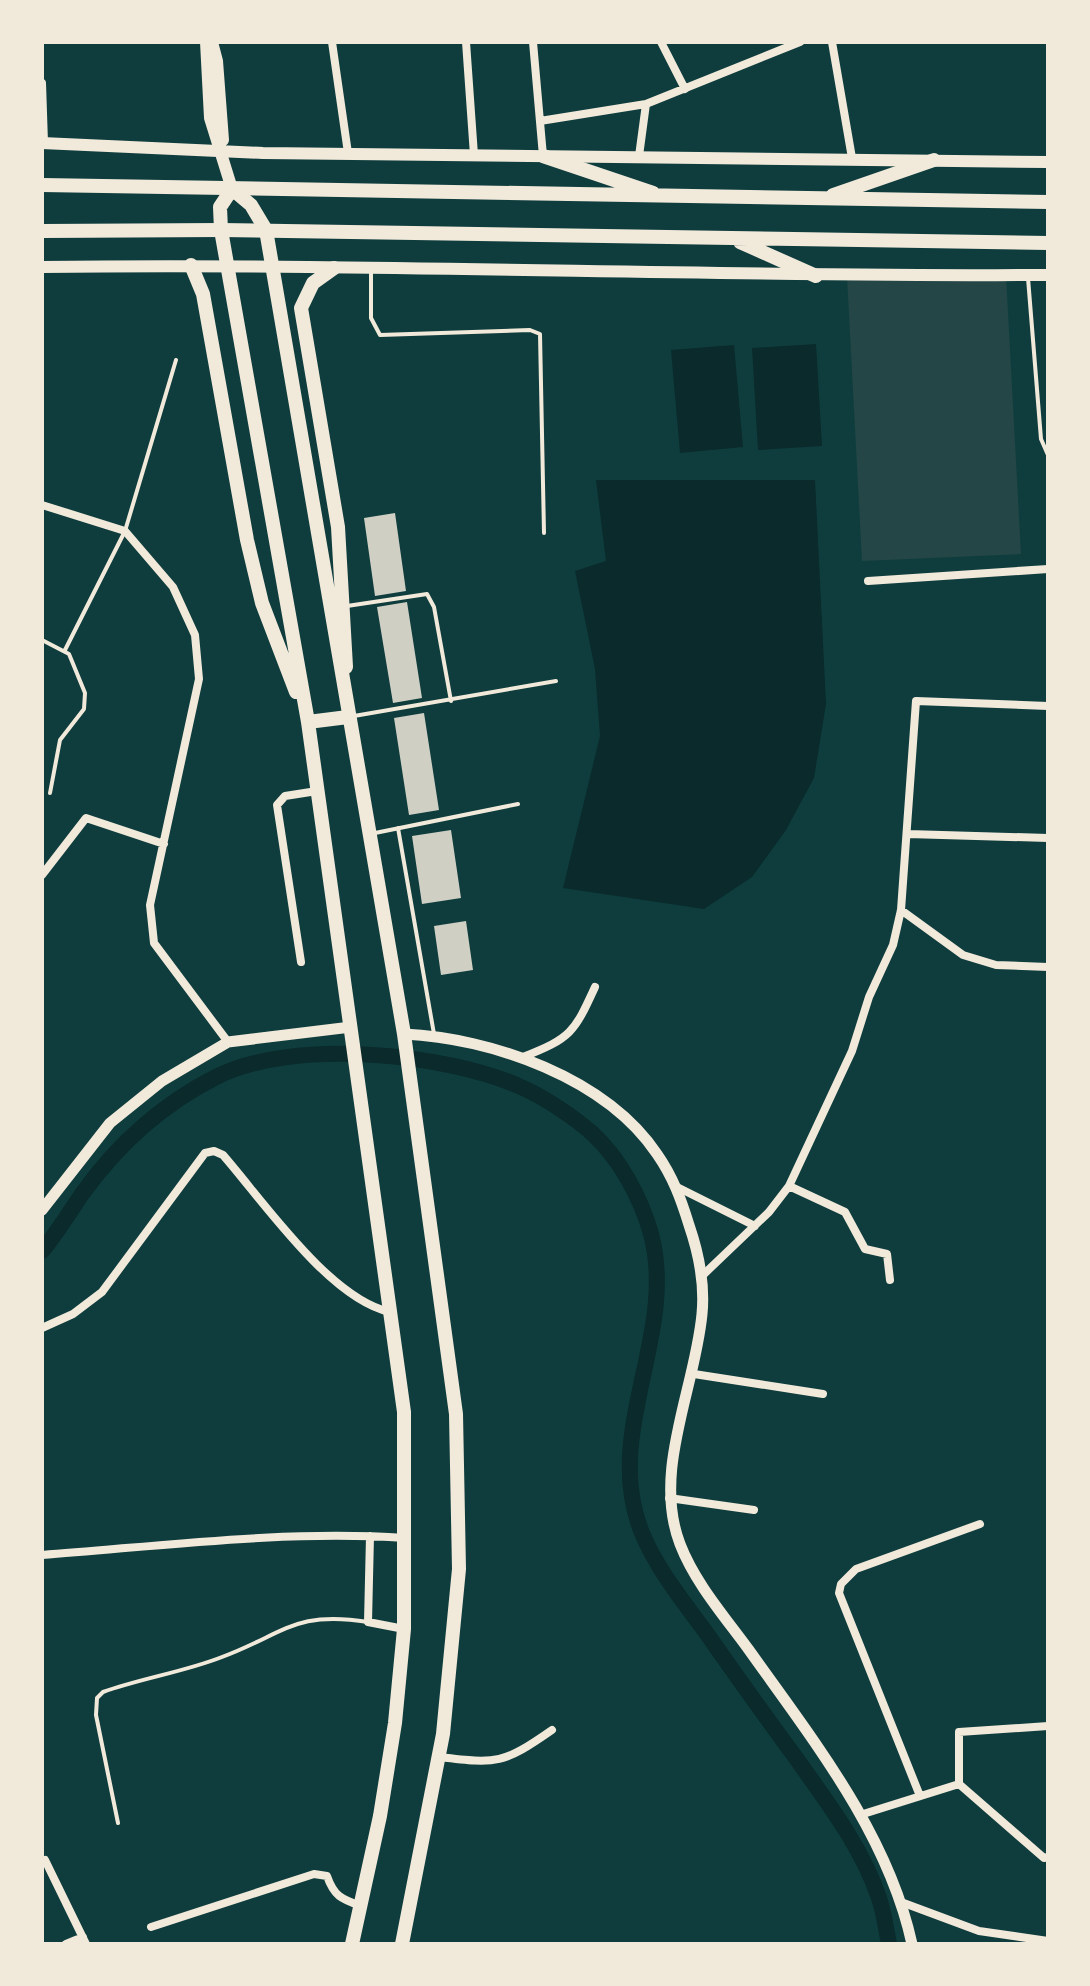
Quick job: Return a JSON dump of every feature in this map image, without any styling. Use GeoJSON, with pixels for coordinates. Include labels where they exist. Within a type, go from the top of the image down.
{"type":"FeatureCollection","features":[{"type":"Feature","properties":{"kind":"main road"},"geometry":{"type":"LineString","coordinates":[[209,42],[210,118],[223,151],[232,189],[251,205],[266,230],[404,1034],[456,1414],[459,1569],[439,1757],[402,1944]]}},
{"type":"Feature","properties":{"kind":"main road"},"geometry":{"type":"LineString","coordinates":[[43,143],[223,151],[1048,162]]}},
{"type":"Feature","properties":{"kind":"main road"},"geometry":{"type":"LineString","coordinates":[[543,156],[664,197]]}},
{"type":"Feature","properties":{"kind":"main road"},"geometry":{"type":"LineString","coordinates":[[821,199],[934,160]]}},
{"type":"Feature","properties":{"kind":"main road"},"geometry":{"type":"LineString","coordinates":[[42,185],[1048,202]]}},
{"type":"Feature","properties":{"kind":"main road"},"geometry":{"type":"LineString","coordinates":[[232,189],[220,207],[221,230],[308,722],[404,1412],[404,1629],[395,1723],[362,1906],[352,1944]]}},
{"type":"Feature","properties":{"kind":"main road"},"geometry":{"type":"LineString","coordinates":[[42,231],[266,230],[1048,243]]}},
{"type":"Feature","properties":{"kind":"main road"},"geometry":{"type":"LineString","coordinates":[[734,239],[816,276]]}},
{"type":"Feature","properties":{"kind":"main road"},"geometry":{"type":"LineString","coordinates":[[191,265],[203,294],[247,540],[262,603],[308,722]]}},
{"type":"Feature","properties":{"kind":"main road"},"geometry":{"type":"LineString","coordinates":[[42,267],[229,265],[816,276],[1048,275]]}},
{"type":"Feature","properties":{"kind":"main road"},"geometry":{"type":"LineString","coordinates":[[334,268],[313,283],[301,308],[338,527],[345,607],[348,717]]}},
{"type":"Feature","properties":{"kind":"main road"},"geometry":{"type":"LineString","coordinates":[[308,722],[348,717]]}},
{"type":"Feature","properties":{"kind":"street"},"geometry":{"type":"LineString","coordinates":[[332,42],[348,153]]}},
{"type":"Feature","properties":{"kind":"street"},"geometry":{"type":"LineString","coordinates":[[466,42],[474,155]]}},
{"type":"Feature","properties":{"kind":"street"},"geometry":{"type":"LineString","coordinates":[[533,42],[543,156]]}},
{"type":"Feature","properties":{"kind":"street"},"geometry":{"type":"LineString","coordinates":[[661,42],[685,89]]}},
{"type":"Feature","properties":{"kind":"street"},"geometry":{"type":"LineString","coordinates":[[540,121],[646,104],[800,42]]}},
{"type":"Feature","properties":{"kind":"street"},"geometry":{"type":"LineString","coordinates":[[832,42],[852,158]]}},
{"type":"Feature","properties":{"kind":"street"},"geometry":{"type":"LineString","coordinates":[[42,83],[43,143]]}},
{"type":"Feature","properties":{"kind":"street"},"geometry":{"type":"LineString","coordinates":[[639,156],[646,104]]}},
{"type":"Feature","properties":{"kind":"street"},"geometry":{"type":"LineString","coordinates":[[42,505],[125,531],[173,587],[195,635],[199,679],[150,905],[154,943],[228,1042]]}},
{"type":"Feature","properties":{"kind":"street"},"geometry":{"type":"LineString","coordinates":[[868,581],[1048,569]]}},
{"type":"Feature","properties":{"kind":"street"},"geometry":{"type":"LineString","coordinates":[[703,1275],[755,1226],[789,1186],[852,1051],[869,997],[893,945],[901,910],[916,701],[1048,706]]}},
{"type":"Feature","properties":{"kind":"street"},"geometry":{"type":"LineString","coordinates":[[301,962],[277,805],[285,796],[317,791]]}},
{"type":"Feature","properties":{"kind":"street"},"geometry":{"type":"LineString","coordinates":[[42,875],[86,818],[164,844]]}},
{"type":"Feature","properties":{"kind":"street"},"geometry":{"type":"LineString","coordinates":[[908,834],[1048,838]]}},
{"type":"Feature","properties":{"kind":"street"},"geometry":{"type":"LineString","coordinates":[[901,910],[963,955],[996,965],[1048,967]]}},
{"type":"Feature","properties":{"kind":"street"},"geometry":{"type":"LineString","coordinates":[[523,1057],[557,1043],[576,1028],[595,987]]}},
{"type":"Feature","properties":{"kind":"street"},"geometry":{"type":"LineString","coordinates":[[42,1210],[110,1123],[162,1081],[228,1042],[351,1027]]}},
{"type":"Feature","properties":{"kind":"street"},"geometry":{"type":"LineString","coordinates":[[404,1034],[477,1042],[523,1057],[622,1114],[656,1152],[677,1187],[703,1275],[703,1312],[694,1374],[682,1413],[669,1498],[670,1514],[681,1547],[698,1578],[800,1722],[860,1815],[901,1902],[912,1944]]}},
{"type":"Feature","properties":{"kind":"street"},"geometry":{"type":"LineString","coordinates":[[42,1328],[73,1314],[102,1292],[205,1153],[214,1151],[223,1155],[330,1278],[373,1308],[392,1312]]}},
{"type":"Feature","properties":{"kind":"street"},"geometry":{"type":"LineString","coordinates":[[789,1186],[845,1212],[865,1249],[887,1254],[890,1280]]}},
{"type":"Feature","properties":{"kind":"street"},"geometry":{"type":"LineString","coordinates":[[677,1187],[755,1226]]}},
{"type":"Feature","properties":{"kind":"street"},"geometry":{"type":"LineString","coordinates":[[694,1374],[823,1394]]}},
{"type":"Feature","properties":{"kind":"street"},"geometry":{"type":"LineString","coordinates":[[669,1498],[754,1510]]}},
{"type":"Feature","properties":{"kind":"street"},"geometry":{"type":"LineString","coordinates":[[920,1796],[839,1593],[841,1584],[856,1569],[980,1524]]}},
{"type":"Feature","properties":{"kind":"street"},"geometry":{"type":"LineString","coordinates":[[42,1555],[221,1541],[370,1536],[406,1538]]}},
{"type":"Feature","properties":{"kind":"street"},"geometry":{"type":"LineString","coordinates":[[370,1536],[368,1622],[404,1629]]}},
{"type":"Feature","properties":{"kind":"street"},"geometry":{"type":"LineString","coordinates":[[1048,1726],[959,1732],[959,1784],[1044,1858],[1048,1857]]}},
{"type":"Feature","properties":{"kind":"street"},"geometry":{"type":"LineString","coordinates":[[439,1757],[500,1761],[514,1756],[552,1730]]}},
{"type":"Feature","properties":{"kind":"street"},"geometry":{"type":"LineString","coordinates":[[860,1815],[959,1784]]}},
{"type":"Feature","properties":{"kind":"street"},"geometry":{"type":"LineString","coordinates":[[45,1860],[85,1940],[66,1944]]}},
{"type":"Feature","properties":{"kind":"street"},"geometry":{"type":"LineString","coordinates":[[151,1927],[314,1874],[327,1876],[331,1891],[338,1898],[362,1906]]}},
{"type":"Feature","properties":{"kind":"street"},"geometry":{"type":"LineString","coordinates":[[901,1902],[979,1931],[1048,1941]]}},
{"type":"Feature","properties":{"kind":"lane"},"geometry":{"type":"LineString","coordinates":[[371,270],[371,318],[380,335],[530,330],[540,334],[544,533]]}},
{"type":"Feature","properties":{"kind":"lane"},"geometry":{"type":"LineString","coordinates":[[1027,275],[1041,439],[1048,455]]}},
{"type":"Feature","properties":{"kind":"lane"},"geometry":{"type":"LineString","coordinates":[[65,650],[125,531],[176,360]]}},
{"type":"Feature","properties":{"kind":"lane"},"geometry":{"type":"LineString","coordinates":[[345,607],[427,594],[434,607],[451,701]]}},
{"type":"Feature","properties":{"kind":"lane"},"geometry":{"type":"LineString","coordinates":[[42,640],[65,650],[85,693],[84,709],[60,740],[50,793]]}},
{"type":"Feature","properties":{"kind":"lane"},"geometry":{"type":"LineString","coordinates":[[348,717],[556,681]]}},
{"type":"Feature","properties":{"kind":"lane"},"geometry":{"type":"LineString","coordinates":[[368,835],[518,804]]}},
{"type":"Feature","properties":{"kind":"lane"},"geometry":{"type":"LineString","coordinates":[[398,828],[434,1035]]}},
{"type":"Feature","properties":{"kind":"lane"},"geometry":{"type":"LineString","coordinates":[[118,1823],[96,1715],[97,1698],[103,1692],[222,1657],[296,1622],[336,1617],[368,1622]]}},
{"type":"Feature","properties":{"kind":"shaded area"},"geometry":{"type":"Polygon","coordinates":[[[847,276],[1006,276],[1021,554],[862,561],[847,276]]]}},
{"type":"Feature","properties":{"kind":"shaded area"},"geometry":{"type":"Polygon","coordinates":[[[816,344],[822,446],[758,450],[752,348],[816,344]]]}},
{"type":"Feature","properties":{"kind":"shaded area"},"geometry":{"type":"Polygon","coordinates":[[[734,345],[743,447],[680,453],[671,350],[734,345]]]}},
{"type":"Feature","properties":{"kind":"shaded area"},"geometry":{"type":"Polygon","coordinates":[[[596,480],[815,480],[826,704],[814,778],[786,830],[752,877],[704,909],[563,888],[600,736],[595,669],[575,571],[606,561],[596,480]]]}},
{"type":"Feature","properties":{"kind":"building"},"geometry":{"type":"Polygon","coordinates":[[[395,513],[406,591],[375,596],[364,518],[395,513]]]}},
{"type":"Feature","properties":{"kind":"building"},"geometry":{"type":"Polygon","coordinates":[[[407,602],[422,698],[393,703],[377,607],[407,602]]]}},
{"type":"Feature","properties":{"kind":"building"},"geometry":{"type":"Polygon","coordinates":[[[424,713],[439,810],[409,815],[394,718],[424,713]]]}},
{"type":"Feature","properties":{"kind":"building"},"geometry":{"type":"Polygon","coordinates":[[[451,830],[461,898],[422,904],[412,836],[451,830]]]}},
{"type":"Feature","properties":{"kind":"building"},"geometry":{"type":"Polygon","coordinates":[[[466,921],[473,970],[441,975],[434,926],[466,921]]]}},
{"type":"Feature","properties":{"kind":"waterway"},"geometry":{"type":"LineString","coordinates":[[42,1251],[96,1176],[142,1127],[196,1088],[248,1065],[285,1057],[326,1054],[411,1059],[489,1075],[521,1087],[568,1114],[603,1144],[621,1167],[642,1207],[651,1234],[657,1272],[655,1309],[630,1458],[632,1496],[642,1533],[670,1584],[843,1825],[872,1879],[884,1915],[889,1944]]}}]}
